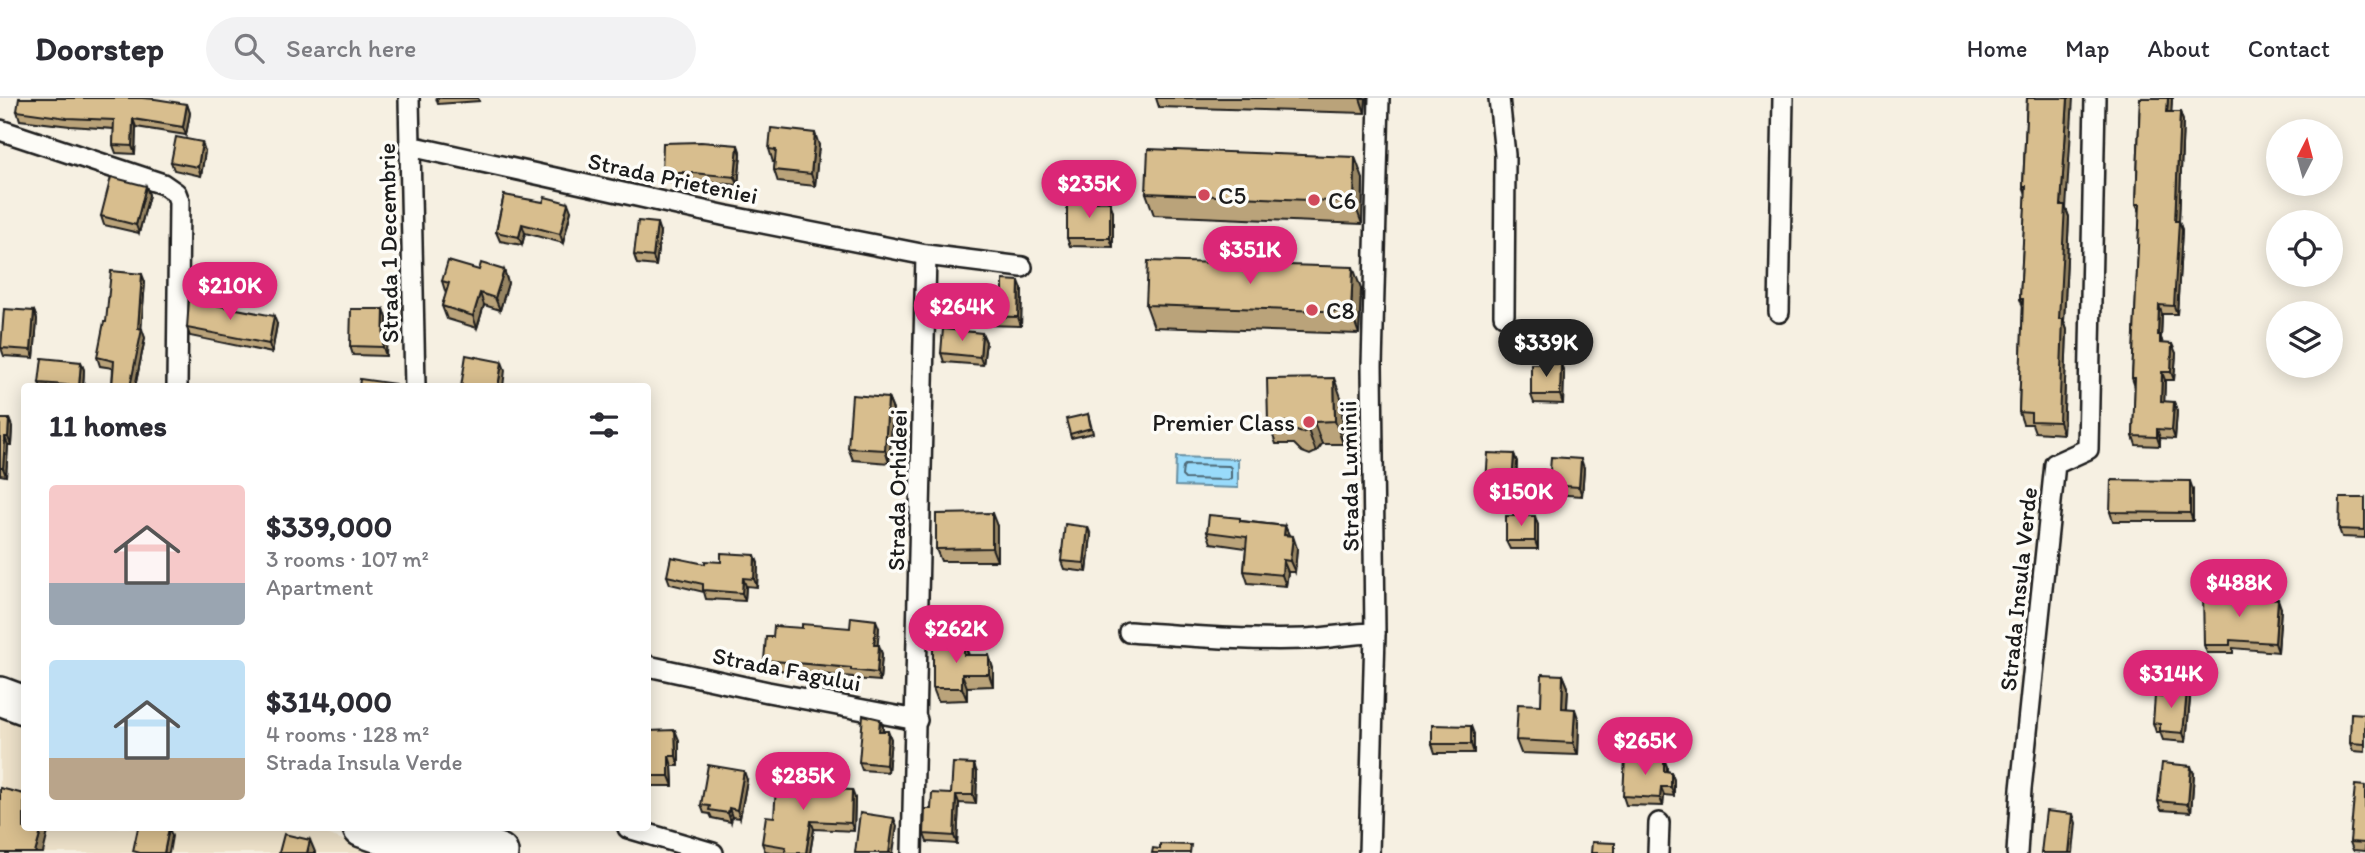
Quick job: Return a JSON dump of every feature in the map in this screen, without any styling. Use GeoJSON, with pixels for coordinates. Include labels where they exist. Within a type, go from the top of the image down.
{"type":"FeatureCollection","features":[{"type":"Feature","properties":{"kind":"highway"},"geometry":{"type":"LineString","coordinates":[[0,671],[21,679]]}},
{"type":"Feature","properties":{"kind":"highway"},"geometry":{"type":"LineString","coordinates":[[0,696],[21,704]]}},
{"type":"Feature","properties":{"kind":"highway"},"geometry":{"type":"LineString","coordinates":[[371,831],[433,853]]}},
{"type":"Feature","properties":{"kind":"highway"},"geometry":{"type":"LineString","coordinates":[[438,831],[499,853]]}},
{"type":"Feature","properties":{"kind":"street","name":"Strada 1 Decembrie"},"geometry":{"type":"LineString","coordinates":[[409,98],[415,383]]}},
{"type":"Feature","properties":{"kind":"street","name":"Strada Luminii"},"geometry":{"type":"LineString","coordinates":[[1369,853],[1376,633],[1372,366],[1379,98]]}},
{"type":"Feature","properties":{"kind":"street"},"geometry":{"type":"LineString","coordinates":[[1499,98],[1505,155],[1504,315]]}},
{"type":"Feature","properties":{"kind":"street"},"geometry":{"type":"LineString","coordinates":[[1779,312],[1783,98]]}},
{"type":"Feature","properties":{"kind":"street","name":"Strada Insula Verde"},"geometry":{"type":"LineString","coordinates":[[2017,853],[2021,789],[2056,464],[2088,449],[2095,98]]}},
{"type":"Feature","properties":{"kind":"street"},"geometry":{"type":"LineString","coordinates":[[0,130],[163,184],[176,193],[179,201],[177,383]]}},
{"type":"Feature","properties":{"kind":"street","name":"Strada Prieteniei"},"geometry":{"type":"LineString","coordinates":[[410,146],[727,216],[926,255],[1022,267]]}},
{"type":"Feature","properties":{"kind":"street","name":"Strada Orhideei"},"geometry":{"type":"LineString","coordinates":[[912,853],[926,255]]}},
{"type":"Feature","properties":{"kind":"street"},"geometry":{"type":"LineString","coordinates":[[1129,632],[1245,640],[1310,639],[1376,633]]}},
{"type":"Feature","properties":{"kind":"street","name":"Strada Fagului"},"geometry":{"type":"LineString","coordinates":[[651,667],[917,720]]}},
{"type":"Feature","properties":{"kind":"street"},"geometry":{"type":"LineString","coordinates":[[1658,853],[1659,822]]}},
{"type":"Feature","properties":{"kind":"street"},"geometry":{"type":"LineString","coordinates":[[638,831],[713,853]]}},
{"type":"Feature","properties":{"kind":"shaded area"},"geometry":{"type":"Polygon","coordinates":[[[0,709],[21,717],[21,831],[319,831],[378,853],[0,853],[0,709]]]}},
{"type":"Feature","properties":{"kind":"water"},"geometry":{"type":"Polygon","coordinates":[[[1176,457],[1238,459],[1238,488],[1175,486],[1176,457]]]}},
{"type":"Feature","properties":{"kind":"building"},"geometry":{"type":"Polygon","coordinates":[[[19,98],[142,98],[187,104],[183,127],[133,119],[132,146],[113,145],[114,120],[67,118],[17,111],[19,98]]]}},
{"type":"Feature","properties":{"kind":"building"},"geometry":{"type":"Polygon","coordinates":[[[2027,98],[2068,98],[2061,205],[2065,205],[2059,319],[2063,319],[2059,422],[2031,421],[2031,413],[2019,412],[2027,98]]]}},
{"type":"Feature","properties":{"kind":"building"},"geometry":{"type":"Polygon","coordinates":[[[2140,98],[2168,98],[2167,112],[2180,112],[2175,221],[2179,221],[2174,306],[2159,305],[2158,335],[2160,343],[2172,344],[2171,372],[2162,372],[2161,401],[2174,402],[2172,430],[2157,429],[2157,437],[2133,436],[2135,378],[2132,378],[2140,204],[2136,204],[2140,98]]]}},
{"type":"Feature","properties":{"kind":"building"},"geometry":{"type":"Polygon","coordinates":[[[771,128],[815,133],[811,174],[774,170],[776,150],[769,149],[771,128]]]}},
{"type":"Feature","properties":{"kind":"building"},"geometry":{"type":"Polygon","coordinates":[[[176,137],[202,142],[198,167],[171,162],[176,137]]]}},
{"type":"Feature","properties":{"kind":"building"},"geometry":{"type":"Polygon","coordinates":[[[663,143],[738,145],[735,177],[683,172],[662,173],[663,143]]]}},
{"type":"Feature","properties":{"kind":"building"},"geometry":{"type":"Polygon","coordinates":[[[1148,149],[1355,157],[1354,202],[1146,193],[1148,149]]]}},
{"type":"Feature","properties":{"kind":"building"},"geometry":{"type":"Polygon","coordinates":[[[111,177],[146,186],[136,225],[101,216],[111,177]]]}},
{"type":"Feature","properties":{"kind":"building"},"geometry":{"type":"Polygon","coordinates":[[[504,195],[543,202],[545,197],[568,203],[560,234],[522,224],[519,237],[496,232],[504,195]]]}},
{"type":"Feature","properties":{"kind":"building"},"geometry":{"type":"Polygon","coordinates":[[[1067,202],[1110,202],[1110,238],[1067,238],[1067,202]]]}},
{"type":"Feature","properties":{"kind":"building"},"geometry":{"type":"Polygon","coordinates":[[[638,221],[657,223],[653,257],[634,255],[638,221]]]}},
{"type":"Feature","properties":{"kind":"building"},"geometry":{"type":"Polygon","coordinates":[[[448,261],[479,270],[481,263],[504,270],[495,298],[480,293],[473,316],[442,306],[449,283],[442,281],[448,261]]]}},
{"type":"Feature","properties":{"kind":"building"},"geometry":{"type":"Polygon","coordinates":[[[1148,261],[1353,267],[1351,312],[1146,305],[1148,261]]]}},
{"type":"Feature","properties":{"kind":"building"},"geometry":{"type":"Polygon","coordinates":[[[111,271],[142,274],[138,328],[142,329],[131,383],[112,383],[114,361],[97,357],[106,322],[111,271]]]}},
{"type":"Feature","properties":{"kind":"building"},"geometry":{"type":"Polygon","coordinates":[[[1003,280],[1019,281],[1018,317],[981,316],[982,290],[1003,291],[1003,280]]]}},
{"type":"Feature","properties":{"kind":"building"},"geometry":{"type":"Polygon","coordinates":[[[189,300],[274,316],[269,344],[187,328],[189,300]]]}},
{"type":"Feature","properties":{"kind":"building"},"geometry":{"type":"Polygon","coordinates":[[[4,309],[34,311],[31,350],[1,348],[4,309]]]}},
{"type":"Feature","properties":{"kind":"building"},"geometry":{"type":"Polygon","coordinates":[[[351,309],[384,309],[383,347],[350,346],[351,309]]]}},
{"type":"Feature","properties":{"kind":"building"},"geometry":{"type":"Polygon","coordinates":[[[943,329],[982,333],[980,357],[941,353],[943,329]]]}},
{"type":"Feature","properties":{"kind":"building"},"geometry":{"type":"Polygon","coordinates":[[[466,355],[502,362],[499,383],[462,383],[466,355]]]}},
{"type":"Feature","properties":{"kind":"building"},"geometry":{"type":"Polygon","coordinates":[[[42,358],[81,362],[79,383],[39,383],[42,358]]]}},
{"type":"Feature","properties":{"kind":"building"},"geometry":{"type":"Polygon","coordinates":[[[1531,364],[1561,364],[1560,395],[1531,395],[1531,364]]]}},
{"type":"Feature","properties":{"kind":"building"},"geometry":{"type":"Polygon","coordinates":[[[1334,378],[1335,421],[1314,422],[1302,433],[1286,422],[1268,422],[1267,379],[1334,378]]]}},
{"type":"Feature","properties":{"kind":"building"},"geometry":{"type":"Polygon","coordinates":[[[360,379],[389,383],[360,383],[360,379]]]}},
{"type":"Feature","properties":{"kind":"building"},"geometry":{"type":"Polygon","coordinates":[[[852,395],[888,398],[885,450],[848,448],[852,395]]]}},
{"type":"Feature","properties":{"kind":"building"},"geometry":{"type":"Polygon","coordinates":[[[1088,414],[1091,428],[1070,434],[1066,419],[1088,414]]]}},
{"type":"Feature","properties":{"kind":"building"},"geometry":{"type":"Polygon","coordinates":[[[0,419],[9,419],[3,468],[0,468],[0,419]]]}},
{"type":"Feature","properties":{"kind":"building"},"geometry":{"type":"Polygon","coordinates":[[[1488,453],[1514,454],[1512,484],[1486,483],[1488,453]]]}},
{"type":"Feature","properties":{"kind":"building"},"geometry":{"type":"Polygon","coordinates":[[[1551,457],[1581,459],[1579,487],[1549,485],[1551,457]]]}},
{"type":"Feature","properties":{"kind":"building"},"geometry":{"type":"Polygon","coordinates":[[[2111,480],[2190,481],[2190,513],[2110,512],[2111,480]]]}},
{"type":"Feature","properties":{"kind":"building"},"geometry":{"type":"Polygon","coordinates":[[[2340,498],[2365,498],[2365,530],[2339,529],[2340,498]]]}},
{"type":"Feature","properties":{"kind":"building"},"geometry":{"type":"Polygon","coordinates":[[[992,513],[992,548],[936,549],[936,514],[992,513]]]}},
{"type":"Feature","properties":{"kind":"building"},"geometry":{"type":"Polygon","coordinates":[[[1209,515],[1285,526],[1284,535],[1293,536],[1290,561],[1283,560],[1282,575],[1244,571],[1247,537],[1207,532],[1209,515]]]}},
{"type":"Feature","properties":{"kind":"building"},"geometry":{"type":"Polygon","coordinates":[[[1506,516],[1535,516],[1535,541],[1506,541],[1506,516]]]}},
{"type":"Feature","properties":{"kind":"building"},"geometry":{"type":"Polygon","coordinates":[[[1065,524],[1088,527],[1084,563],[1061,561],[1065,524]]]}},
{"type":"Feature","properties":{"kind":"building"},"geometry":{"type":"Polygon","coordinates":[[[721,553],[755,555],[754,579],[743,578],[742,593],[703,590],[703,584],[667,576],[671,557],[705,564],[705,561],[721,562],[721,553]]]}},
{"type":"Feature","properties":{"kind":"building"},"geometry":{"type":"Polygon","coordinates":[[[2203,593],[2278,599],[2275,643],[2230,640],[2230,645],[2204,645],[2203,593]]]}},
{"type":"Feature","properties":{"kind":"building"},"geometry":{"type":"Polygon","coordinates":[[[851,617],[876,620],[874,645],[879,645],[877,673],[764,660],[766,637],[773,637],[774,626],[802,628],[802,624],[850,628],[851,617]]]}},
{"type":"Feature","properties":{"kind":"building"},"geometry":{"type":"Polygon","coordinates":[[[933,644],[964,644],[964,655],[989,655],[989,674],[962,674],[962,688],[933,688],[933,644]]]}},
{"type":"Feature","properties":{"kind":"building"},"geometry":{"type":"Polygon","coordinates":[[[1542,674],[1563,675],[1562,708],[1575,709],[1573,743],[1516,740],[1518,704],[1541,705],[1542,674]]]}},
{"type":"Feature","properties":{"kind":"building"},"geometry":{"type":"Polygon","coordinates":[[[2162,688],[2187,690],[2183,733],[2160,731],[2160,724],[2153,723],[2155,696],[2161,697],[2162,688]]]}},
{"type":"Feature","properties":{"kind":"building"},"geometry":{"type":"Polygon","coordinates":[[[2351,713],[2365,714],[2365,744],[2350,743],[2351,713]]]}},
{"type":"Feature","properties":{"kind":"building"},"geometry":{"type":"Polygon","coordinates":[[[863,715],[880,719],[879,731],[888,731],[886,765],[859,762],[863,715]]]}},
{"type":"Feature","properties":{"kind":"building"},"geometry":{"type":"Polygon","coordinates":[[[1432,725],[1471,726],[1471,744],[1432,744],[1432,725]]]}},
{"type":"Feature","properties":{"kind":"building"},"geometry":{"type":"Polygon","coordinates":[[[675,730],[676,756],[669,756],[669,776],[651,776],[651,731],[675,730]]]}},
{"type":"Feature","properties":{"kind":"building"},"geometry":{"type":"Polygon","coordinates":[[[1625,757],[1664,759],[1664,771],[1671,772],[1671,787],[1661,787],[1660,798],[1623,796],[1625,757]]]}},
{"type":"Feature","properties":{"kind":"building"},"geometry":{"type":"Polygon","coordinates":[[[953,763],[974,764],[973,795],[956,795],[954,836],[924,834],[925,809],[931,809],[932,793],[951,794],[953,763]]]}},
{"type":"Feature","properties":{"kind":"building"},"geometry":{"type":"Polygon","coordinates":[[[2162,763],[2191,766],[2188,804],[2158,801],[2162,763]]]}},
{"type":"Feature","properties":{"kind":"building"},"geometry":{"type":"Polygon","coordinates":[[[708,765],[744,771],[737,810],[729,808],[728,813],[709,810],[710,806],[701,805],[708,765]]]}},
{"type":"Feature","properties":{"kind":"building"},"geometry":{"type":"Polygon","coordinates":[[[777,773],[806,774],[805,788],[852,790],[851,823],[811,821],[806,853],[785,853],[786,847],[762,843],[766,816],[774,817],[777,773]]]}},
{"type":"Feature","properties":{"kind":"building"},"geometry":{"type":"Polygon","coordinates":[[[2355,785],[2365,786],[2365,843],[2350,842],[2355,785]]]}},
{"type":"Feature","properties":{"kind":"building"},"geometry":{"type":"Polygon","coordinates":[[[0,788],[21,793],[21,831],[41,831],[35,853],[0,853],[0,788]]]}},
{"type":"Feature","properties":{"kind":"building"},"geometry":{"type":"Polygon","coordinates":[[[2046,811],[2073,814],[2069,853],[2041,853],[2046,811]]]}},
{"type":"Feature","properties":{"kind":"building"},"geometry":{"type":"Polygon","coordinates":[[[860,813],[894,818],[889,853],[855,853],[860,813]]]}},
{"type":"Feature","properties":{"kind":"building"},"geometry":{"type":"Polygon","coordinates":[[[137,831],[168,831],[164,853],[133,851],[137,831]]]}},
{"type":"Feature","properties":{"kind":"building"},"geometry":{"type":"Polygon","coordinates":[[[284,834],[310,840],[307,853],[279,853],[284,834]]]}},
{"type":"Feature","properties":{"kind":"building"},"geometry":{"type":"Polygon","coordinates":[[[1592,842],[1615,843],[1615,853],[1591,853],[1592,842]]]}},
{"type":"Feature","properties":{"kind":"building"},"geometry":{"type":"Polygon","coordinates":[[[1160,844],[1191,845],[1190,853],[1152,853],[1153,848],[1160,849],[1160,844]]]}},
{"type":"Feature","properties":{"kind":"place","name":"C5"},"geometry":{"type":"Point","coordinates":[1204,195]}},
{"type":"Feature","properties":{"kind":"place","name":"C6"},"geometry":{"type":"Point","coordinates":[1314,200]}},
{"type":"Feature","properties":{"kind":"place","name":"C8"},"geometry":{"type":"Point","coordinates":[1312,310]}},
{"type":"Feature","properties":{"kind":"place","name":"Premier Class"},"geometry":{"type":"Point","coordinates":[1309,422]}}]}
